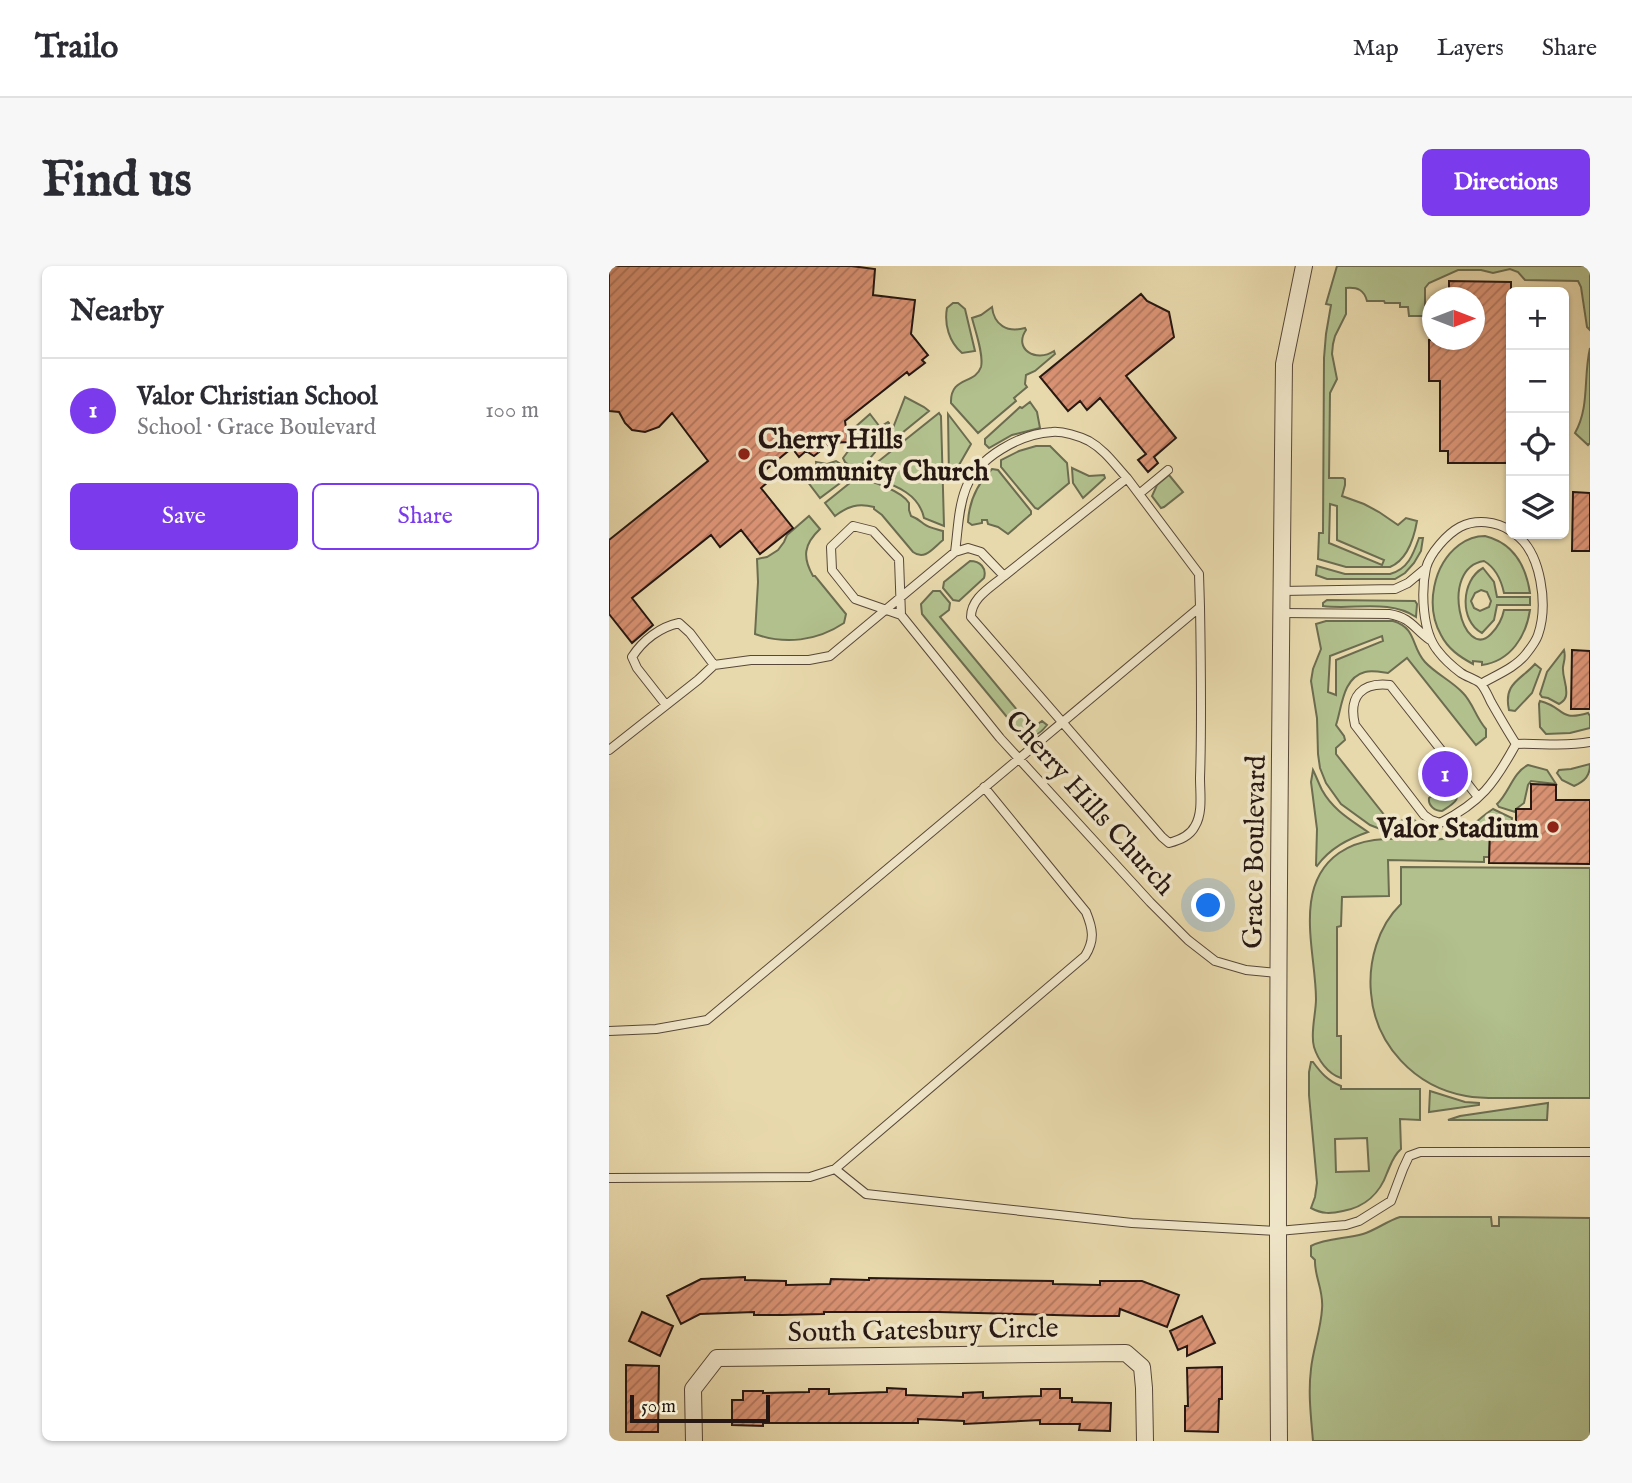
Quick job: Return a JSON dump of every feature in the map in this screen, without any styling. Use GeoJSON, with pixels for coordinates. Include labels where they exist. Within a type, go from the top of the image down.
{"type":"FeatureCollection","features":[{"type":"Feature","properties":{"kind":"street","name":"Grace Boulevard"},"geometry":{"type":"LineString","coordinates":[[1279,1441],[1278,973],[1284,364],[1304,266]]}},
{"type":"Feature","properties":{"kind":"street","name":"South Gatesbury Circle"},"geometry":{"type":"LineString","coordinates":[[694,1441],[693,1389],[717,1358],[1126,1353],[1142,1367],[1145,1441]]}},
{"type":"Feature","properties":{"kind":"lane"},"geometry":{"type":"LineString","coordinates":[[955,552],[960,509],[966,487],[974,473],[992,456],[1015,441],[1053,432],[1072,435],[1089,441],[1107,455],[1127,478],[1199,574],[1202,733],[1200,811],[1197,824],[1180,840],[1169,843],[1162,837],[971,617],[974,601],[1127,478]]}},
{"type":"Feature","properties":{"kind":"lane"},"geometry":{"type":"LineString","coordinates":[[1139,494],[1168,470]]}},
{"type":"Feature","properties":{"kind":"lane"},"geometry":{"type":"LineString","coordinates":[[1430,640],[1424,603],[1426,568],[1431,556],[1454,530],[1467,524],[1490,523],[1506,528]]}},
{"type":"Feature","properties":{"kind":"lane"},"geometry":{"type":"LineString","coordinates":[[853,526],[873,531],[899,559],[901,597],[901,615],[855,599],[832,570],[831,547],[853,526]]}},
{"type":"Feature","properties":{"kind":"lane"},"geometry":{"type":"LineString","coordinates":[[1481,684],[1511,667],[1525,655],[1538,637],[1543,601],[1541,583],[1529,550],[1521,539]]}},
{"type":"Feature","properties":{"kind":"lane"},"geometry":{"type":"LineString","coordinates":[[609,750],[714,665],[751,660],[809,660],[830,656],[955,552],[968,548],[981,552],[1004,576]]}},
{"type":"Feature","properties":{"kind":"lane"},"geometry":{"type":"LineString","coordinates":[[1282,591],[1395,589],[1408,583],[1426,568]]}},
{"type":"Feature","properties":{"kind":"lane"},"geometry":{"type":"LineString","coordinates":[[609,1031],[656,1029],[707,1020],[1200,607]]}},
{"type":"Feature","properties":{"kind":"lane"},"geometry":{"type":"LineString","coordinates":[[1282,613],[1399,616],[1413,624],[1430,640],[1450,664],[1481,684],[1516,744]]}},
{"type":"Feature","properties":{"kind":"lane","name":"Cherry Hills Church"},"geometry":{"type":"LineString","coordinates":[[901,615],[1000,738],[1188,940],[1215,961],[1246,970],[1278,973]]}},
{"type":"Feature","properties":{"kind":"lane"},"geometry":{"type":"LineString","coordinates":[[666,705],[637,668],[632,657],[639,647],[665,626],[680,624],[714,665]]}},
{"type":"Feature","properties":{"kind":"lane"},"geometry":{"type":"LineString","coordinates":[[1478,797],[1390,685],[1379,683],[1366,687],[1357,696],[1352,713],[1355,725],[1424,815],[1440,823],[1486,792],[1516,744]]}},
{"type":"Feature","properties":{"kind":"lane"},"geometry":{"type":"LineString","coordinates":[[1516,744],[1575,745],[1590,742]]}},
{"type":"Feature","properties":{"kind":"lane"},"geometry":{"type":"LineString","coordinates":[[609,1178],[810,1177],[835,1169],[1085,956],[1091,946],[1092,926],[1086,912],[984,787]]}},
{"type":"Feature","properties":{"kind":"lane"},"geometry":{"type":"LineString","coordinates":[[835,1169],[866,1194],[1132,1223],[1277,1231],[1346,1225],[1359,1221],[1391,1201],[1409,1156],[1420,1152],[1590,1153]]}},
{"type":"Feature","properties":{"kind":"green space"},"geometry":{"type":"Polygon","coordinates":[[[1337,266],[1590,266],[1590,330],[1587,327],[1578,281],[1525,280],[1518,272],[1510,269],[1493,273],[1458,270],[1429,283],[1422,287],[1422,316],[1409,316],[1408,307],[1400,307],[1400,303],[1367,301],[1360,290],[1346,288],[1346,314],[1335,336],[1332,354],[1337,379],[1330,393],[1329,478],[1345,479],[1342,496],[1364,504],[1398,525],[1406,518],[1417,521],[1412,541],[1405,554],[1390,567],[1346,567],[1318,559],[1319,533],[1323,533],[1324,358],[1331,305],[1326,304],[1337,266]],[[1330,504],[1329,543],[1382,565],[1384,560],[1337,540],[1337,506],[1330,504]]]}},
{"type":"Feature","properties":{"kind":"green space"},"geometry":{"type":"Polygon","coordinates":[[[958,303],[965,309],[975,351],[962,353],[951,338],[946,314],[947,308],[958,303]]]}},
{"type":"Feature","properties":{"kind":"green space"},"geometry":{"type":"Polygon","coordinates":[[[992,307],[995,319],[1003,326],[1025,328],[1022,343],[1028,352],[1040,355],[1054,351],[1055,354],[1026,375],[1027,387],[1014,398],[1016,401],[978,433],[951,403],[952,394],[958,384],[974,376],[981,367],[980,349],[972,318],[992,307]]]}},
{"type":"Feature","properties":{"kind":"green space"},"geometry":{"type":"Polygon","coordinates":[[[1590,348],[1588,445],[1575,433],[1583,413],[1590,348]]]}},
{"type":"Feature","properties":{"kind":"green space"},"geometry":{"type":"Polygon","coordinates":[[[905,397],[929,411],[886,446],[905,397]]]}},
{"type":"Feature","properties":{"kind":"green space"},"geometry":{"type":"Polygon","coordinates":[[[1030,402],[1037,412],[1040,428],[1012,435],[989,448],[985,439],[1020,407],[1030,402]]]}},
{"type":"Feature","properties":{"kind":"green space"},"geometry":{"type":"Polygon","coordinates":[[[939,413],[944,526],[924,518],[921,508],[909,494],[866,475],[865,472],[939,413]]]}},
{"type":"Feature","properties":{"kind":"green space"},"geometry":{"type":"Polygon","coordinates":[[[870,414],[880,427],[889,423],[872,456],[853,468],[843,458],[852,446],[853,429],[870,414]]]}},
{"type":"Feature","properties":{"kind":"green space"},"geometry":{"type":"Polygon","coordinates":[[[948,414],[971,444],[951,479],[949,478],[948,414]]]}},
{"type":"Feature","properties":{"kind":"green space"},"geometry":{"type":"Polygon","coordinates":[[[1036,446],[1050,446],[1067,463],[1069,483],[1038,509],[1001,467],[1001,460],[1036,446]]]}},
{"type":"Feature","properties":{"kind":"green space"},"geometry":{"type":"Polygon","coordinates":[[[836,461],[847,468],[851,475],[820,498],[807,481],[817,473],[816,462],[827,464],[836,461]]]}},
{"type":"Feature","properties":{"kind":"green space"},"geometry":{"type":"Polygon","coordinates":[[[1072,468],[1089,476],[1104,475],[1105,478],[1083,498],[1073,483],[1072,468]]]}},
{"type":"Feature","properties":{"kind":"green space"},"geometry":{"type":"Polygon","coordinates":[[[992,469],[998,470],[1031,511],[1031,514],[1008,534],[988,524],[987,520],[972,525],[968,522],[975,493],[992,469]]]}},
{"type":"Feature","properties":{"kind":"green space"},"geometry":{"type":"Polygon","coordinates":[[[1169,475],[1183,492],[1161,508],[1152,496],[1157,485],[1169,475]]]}},
{"type":"Feature","properties":{"kind":"green space"},"geometry":{"type":"Polygon","coordinates":[[[856,478],[900,494],[909,503],[911,516],[943,531],[943,540],[921,555],[913,552],[874,507],[853,506],[835,516],[825,503],[856,478]]]}},
{"type":"Feature","properties":{"kind":"green space"},"geometry":{"type":"Polygon","coordinates":[[[809,516],[820,529],[808,545],[807,563],[813,576],[846,614],[844,623],[823,634],[801,639],[778,639],[755,634],[757,559],[767,557],[778,550],[787,535],[809,516]]]}},
{"type":"Feature","properties":{"kind":"green space"},"geometry":{"type":"Polygon","coordinates":[[[1485,536],[1503,544],[1517,557],[1530,593],[1504,593],[1497,574],[1484,561],[1470,567],[1462,579],[1459,595],[1464,625],[1472,636],[1481,639],[1496,629],[1504,610],[1530,610],[1521,638],[1509,653],[1492,663],[1482,665],[1482,662],[1473,661],[1473,664],[1468,661],[1447,644],[1436,624],[1433,599],[1438,575],[1450,553],[1468,540],[1485,536]]]}},
{"type":"Feature","properties":{"kind":"green space"},"geometry":{"type":"Polygon","coordinates":[[[1419,538],[1423,538],[1421,551],[1414,563],[1395,579],[1327,579],[1316,575],[1317,566],[1345,574],[1396,572],[1406,565],[1419,538]]]}},
{"type":"Feature","properties":{"kind":"green space"},"geometry":{"type":"Polygon","coordinates":[[[970,561],[982,566],[984,578],[959,601],[953,600],[943,588],[944,582],[970,561]]]}},
{"type":"Feature","properties":{"kind":"green space"},"geometry":{"type":"Polygon","coordinates":[[[1483,568],[1494,582],[1497,597],[1530,597],[1530,605],[1497,605],[1494,620],[1482,633],[1469,619],[1466,610],[1467,591],[1476,574],[1483,568]],[[1481,590],[1475,593],[1471,601],[1474,608],[1480,611],[1489,607],[1491,601],[1487,592],[1481,590]]]}},
{"type":"Feature","properties":{"kind":"green space"},"geometry":{"type":"Polygon","coordinates":[[[933,591],[940,591],[950,603],[949,610],[940,617],[1032,728],[1042,721],[1047,725],[1039,733],[1032,736],[1021,734],[922,614],[921,604],[933,591]]]}},
{"type":"Feature","properties":{"kind":"green space"},"geometry":{"type":"Polygon","coordinates":[[[1327,600],[1415,601],[1416,617],[1394,608],[1323,606],[1327,600]]]}},
{"type":"Feature","properties":{"kind":"green space"},"geometry":{"type":"Polygon","coordinates":[[[1326,621],[1393,621],[1401,624],[1410,633],[1425,662],[1459,689],[1486,729],[1486,737],[1476,745],[1407,658],[1388,673],[1371,671],[1357,675],[1347,687],[1336,725],[1345,740],[1336,748],[1336,754],[1393,826],[1410,818],[1430,831],[1429,833],[1388,832],[1370,825],[1341,804],[1326,783],[1320,768],[1317,718],[1311,681],[1321,649],[1316,624],[1326,621]],[[1382,636],[1330,656],[1328,692],[1336,695],[1336,660],[1383,641],[1382,636]]]}},
{"type":"Feature","properties":{"kind":"green space"},"geometry":{"type":"Polygon","coordinates":[[[1564,650],[1566,692],[1565,699],[1559,704],[1540,694],[1547,672],[1564,650]]]}},
{"type":"Feature","properties":{"kind":"green space"},"geometry":{"type":"Polygon","coordinates":[[[1535,664],[1541,669],[1532,693],[1515,711],[1509,710],[1511,688],[1535,664]]]}},
{"type":"Feature","properties":{"kind":"green space"},"geometry":{"type":"Polygon","coordinates":[[[1540,701],[1566,715],[1588,713],[1590,728],[1570,733],[1546,734],[1540,727],[1540,701]]]}},
{"type":"Feature","properties":{"kind":"green space"},"geometry":{"type":"Polygon","coordinates":[[[1590,764],[1586,778],[1574,786],[1562,780],[1557,773],[1559,770],[1590,764]]]}},
{"type":"Feature","properties":{"kind":"green space"},"geometry":{"type":"Polygon","coordinates":[[[1528,765],[1547,770],[1556,784],[1531,781],[1524,803],[1515,812],[1499,807],[1497,804],[1528,765]]]}},
{"type":"Feature","properties":{"kind":"green space"},"geometry":{"type":"Polygon","coordinates":[[[1313,770],[1331,803],[1368,832],[1340,845],[1317,866],[1317,829],[1311,782],[1313,770]]]}},
{"type":"Feature","properties":{"kind":"green space"},"geometry":{"type":"Polygon","coordinates":[[[1452,784],[1457,793],[1456,800],[1442,811],[1435,809],[1429,798],[1452,784]]]}},
{"type":"Feature","properties":{"kind":"green space"},"geometry":{"type":"Polygon","coordinates":[[[1493,809],[1512,818],[1511,826],[1488,827],[1486,834],[1490,837],[1489,857],[1484,857],[1484,862],[1388,860],[1389,896],[1342,897],[1341,926],[1337,927],[1337,1036],[1341,1036],[1341,1078],[1336,1076],[1321,1061],[1313,1042],[1316,999],[1311,902],[1316,883],[1325,867],[1339,853],[1359,843],[1454,836],[1493,809]]]}},
{"type":"Feature","properties":{"kind":"green space"},"geometry":{"type":"Polygon","coordinates":[[[1401,867],[1590,868],[1590,1098],[1466,1096],[1430,1083],[1401,1061],[1380,1030],[1374,1012],[1370,981],[1376,945],[1386,923],[1401,904],[1401,867]]]}},
{"type":"Feature","properties":{"kind":"green space"},"geometry":{"type":"Polygon","coordinates":[[[1313,1062],[1332,1082],[1341,1086],[1341,1089],[1420,1089],[1420,1120],[1400,1119],[1401,1149],[1392,1160],[1376,1193],[1351,1209],[1326,1213],[1311,1208],[1317,1183],[1309,1072],[1313,1062]],[[1367,1138],[1335,1139],[1336,1172],[1369,1171],[1367,1138]]]}},
{"type":"Feature","properties":{"kind":"green space"},"geometry":{"type":"Polygon","coordinates":[[[1430,1091],[1465,1102],[1479,1103],[1479,1105],[1429,1112],[1430,1091]]]}},
{"type":"Feature","properties":{"kind":"green space"},"geometry":{"type":"Polygon","coordinates":[[[1548,1103],[1547,1120],[1448,1120],[1460,1116],[1548,1103]]]}},
{"type":"Feature","properties":{"kind":"green space"},"geometry":{"type":"Polygon","coordinates":[[[1400,1217],[1491,1217],[1492,1226],[1499,1226],[1499,1217],[1590,1218],[1590,1441],[1313,1441],[1310,1378],[1322,1302],[1311,1246],[1323,1241],[1363,1234],[1400,1217]]]}},
{"type":"Feature","properties":{"kind":"building","name":"Cherry Hills Community Church"},"geometry":{"type":"Polygon","coordinates":[[[609,266],[851,266],[875,269],[873,295],[915,300],[911,334],[928,355],[922,360],[925,363],[909,375],[907,372],[845,421],[848,442],[830,443],[814,456],[806,451],[799,457],[792,448],[763,472],[769,481],[761,488],[793,528],[760,554],[741,530],[720,547],[711,535],[632,598],[653,625],[632,643],[609,614],[609,540],[708,461],[672,413],[659,427],[645,432],[632,430],[619,412],[609,411],[609,266]]]}},
{"type":"Feature","properties":{"kind":"building"},"geometry":{"type":"Polygon","coordinates":[[[1449,281],[1511,282],[1511,287],[1506,287],[1506,463],[1448,463],[1448,451],[1440,451],[1440,381],[1429,381],[1429,350],[1485,350],[1485,287],[1449,287],[1449,281]]]}},
{"type":"Feature","properties":{"kind":"building"},"geometry":{"type":"Polygon","coordinates":[[[1141,294],[1147,301],[1169,312],[1174,337],[1126,376],[1176,438],[1154,457],[1158,463],[1148,472],[1138,460],[1146,454],[1100,398],[1087,410],[1080,401],[1068,411],[1040,377],[1141,294]]]}},
{"type":"Feature","properties":{"kind":"building"},"geometry":{"type":"Polygon","coordinates":[[[1573,492],[1590,493],[1590,551],[1572,551],[1573,492]]]}},
{"type":"Feature","properties":{"kind":"building"},"geometry":{"type":"Polygon","coordinates":[[[1572,650],[1590,651],[1590,709],[1571,709],[1572,650]]]}},
{"type":"Feature","properties":{"kind":"building","name":"Valor Stadium"},"geometry":{"type":"Polygon","coordinates":[[[1531,784],[1556,785],[1556,800],[1590,800],[1590,864],[1489,863],[1490,830],[1516,830],[1516,809],[1531,809],[1531,784]]]}},
{"type":"Feature","properties":{"kind":"building"},"geometry":{"type":"Polygon","coordinates":[[[745,1277],[745,1280],[786,1281],[786,1285],[830,1284],[831,1279],[869,1278],[1053,1281],[1053,1284],[1100,1285],[1100,1281],[1142,1281],[1179,1295],[1167,1327],[1120,1309],[1119,1316],[938,1312],[754,1315],[754,1312],[700,1314],[681,1324],[667,1296],[701,1279],[745,1277]]]}},
{"type":"Feature","properties":{"kind":"building"},"geometry":{"type":"Polygon","coordinates":[[[642,1312],[673,1326],[660,1356],[629,1341],[642,1312]]]}},
{"type":"Feature","properties":{"kind":"building"},"geometry":{"type":"Polygon","coordinates":[[[1202,1316],[1215,1343],[1187,1356],[1187,1346],[1178,1350],[1170,1331],[1202,1316]]]}},
{"type":"Feature","properties":{"kind":"building"},"geometry":{"type":"Polygon","coordinates":[[[626,1365],[659,1366],[658,1432],[626,1432],[626,1365]]]}},
{"type":"Feature","properties":{"kind":"building"},"geometry":{"type":"Polygon","coordinates":[[[1222,1367],[1218,1432],[1185,1431],[1185,1406],[1188,1406],[1187,1368],[1222,1367]]]}},
{"type":"Feature","properties":{"kind":"building"},"geometry":{"type":"Polygon","coordinates":[[[887,1388],[906,1389],[906,1395],[963,1397],[963,1393],[983,1392],[983,1398],[1041,1396],[1041,1389],[1060,1389],[1060,1398],[1072,1398],[1072,1402],[1111,1403],[1110,1431],[1079,1430],[1080,1424],[1040,1424],[1040,1420],[964,1424],[964,1421],[918,1419],[918,1423],[732,1425],[732,1400],[743,1400],[743,1391],[809,1392],[809,1389],[829,1389],[829,1394],[887,1392],[887,1388]]]}},
{"type":"Feature","properties":{"kind":"place","name":"Cherry Hills Community Church"},"geometry":{"type":"Point","coordinates":[744,454]}},
{"type":"Feature","properties":{"kind":"place","name":"Valor Christian School"},"geometry":{"type":"Point","coordinates":[1445,774]}},
{"type":"Feature","properties":{"kind":"place","name":"Valor Stadium"},"geometry":{"type":"Point","coordinates":[1553,827]}}]}
